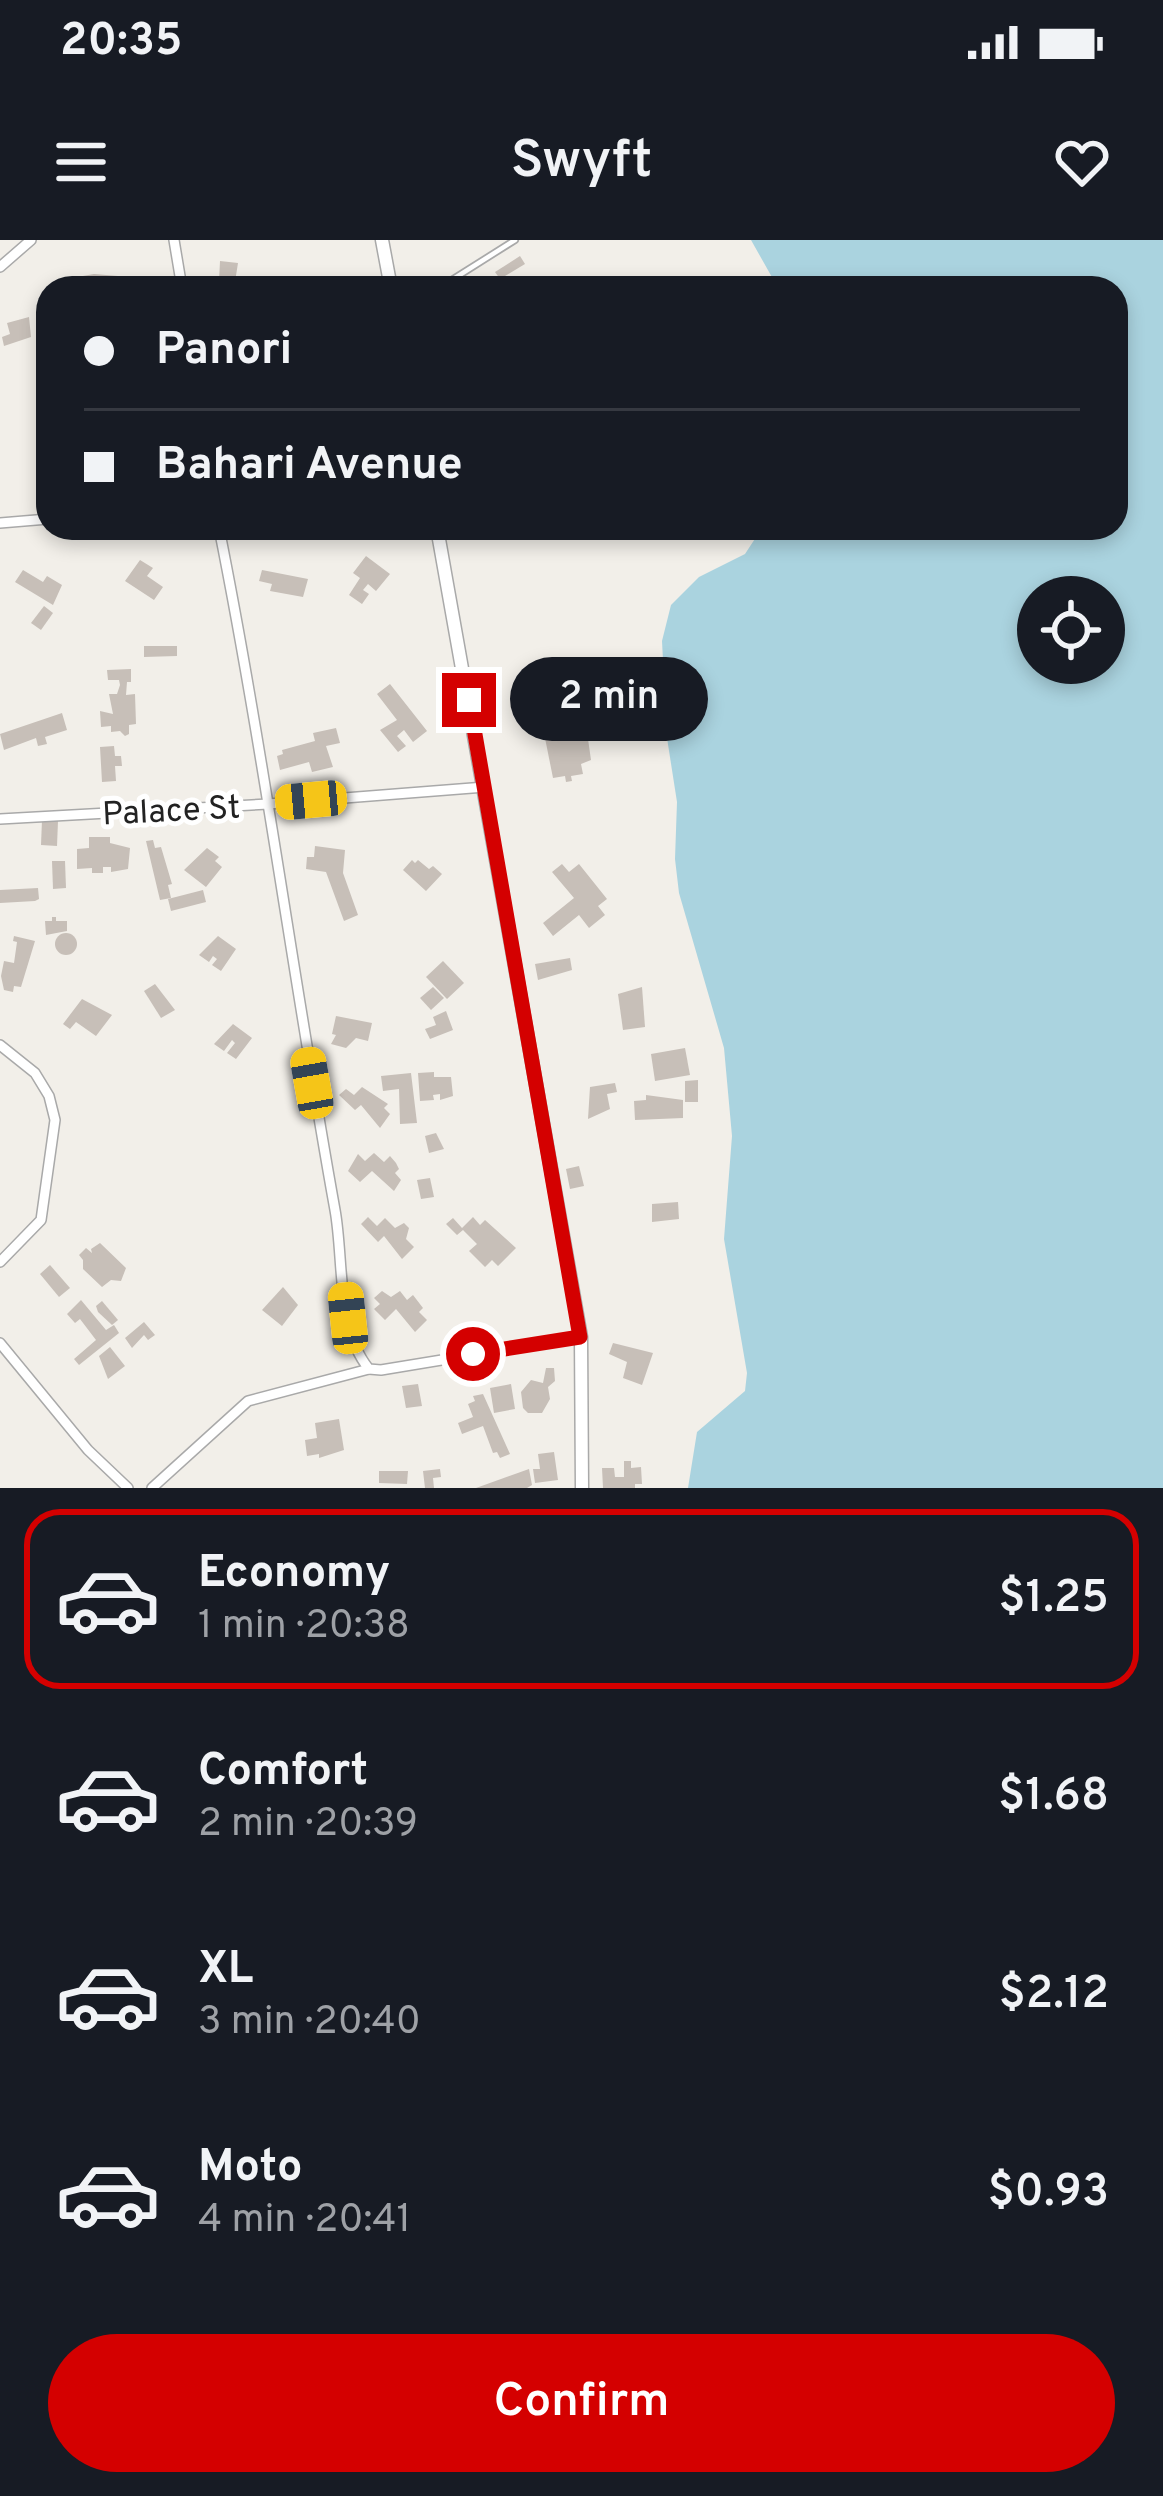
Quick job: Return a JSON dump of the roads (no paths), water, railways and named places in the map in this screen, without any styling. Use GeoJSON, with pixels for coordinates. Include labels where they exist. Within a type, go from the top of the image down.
{"type":"FeatureCollection","features":[{"type":"Feature","properties":{"kind":"street"},"geometry":{"type":"LineString","coordinates":[[0,267],[31,240]]}},
{"type":"Feature","properties":{"kind":"street"},"geometry":{"type":"LineString","coordinates":[[174,240],[180,276]]}},
{"type":"Feature","properties":{"kind":"street"},"geometry":{"type":"LineString","coordinates":[[382,240],[389,276]]}},
{"type":"Feature","properties":{"kind":"street"},"geometry":{"type":"LineString","coordinates":[[0,523],[36,520]]}},
{"type":"Feature","properties":{"kind":"street"},"geometry":{"type":"LineString","coordinates":[[221,540],[340,1234],[348,1318],[369,1369]]}},
{"type":"Feature","properties":{"kind":"street"},"geometry":{"type":"LineString","coordinates":[[439,540],[580,1337],[582,1488]]}},
{"type":"Feature","properties":{"kind":"street","name":"Palace St"},"geometry":{"type":"LineString","coordinates":[[0,818],[485,787]]}},
{"type":"Feature","properties":{"kind":"street"},"geometry":{"type":"LineString","coordinates":[[0,1045],[35,1073],[49,1096],[55,1120],[41,1220],[0,1262]]}},
{"type":"Feature","properties":{"kind":"street"},"geometry":{"type":"LineString","coordinates":[[152,1488],[248,1401],[369,1369],[580,1337]]}},
{"type":"Feature","properties":{"kind":"street"},"geometry":{"type":"LineString","coordinates":[[0,1343],[88,1450],[128,1488]]}},
{"type":"Feature","properties":{"kind":"lane"},"geometry":{"type":"LineString","coordinates":[[458,276],[515,240]]}},
{"type":"Feature","properties":{"kind":"water"},"geometry":{"type":"Polygon","coordinates":[[[751,240],[1163,240],[1163,1488],[688,1488],[697,1432],[745,1391],[747,1373],[724,1239],[732,1136],[724,1048],[679,893],[677,802],[667,738],[662,641],[671,605],[699,577],[745,554],[754,540],[1128,540],[1128,276],[771,276],[751,240]]]}}]}
